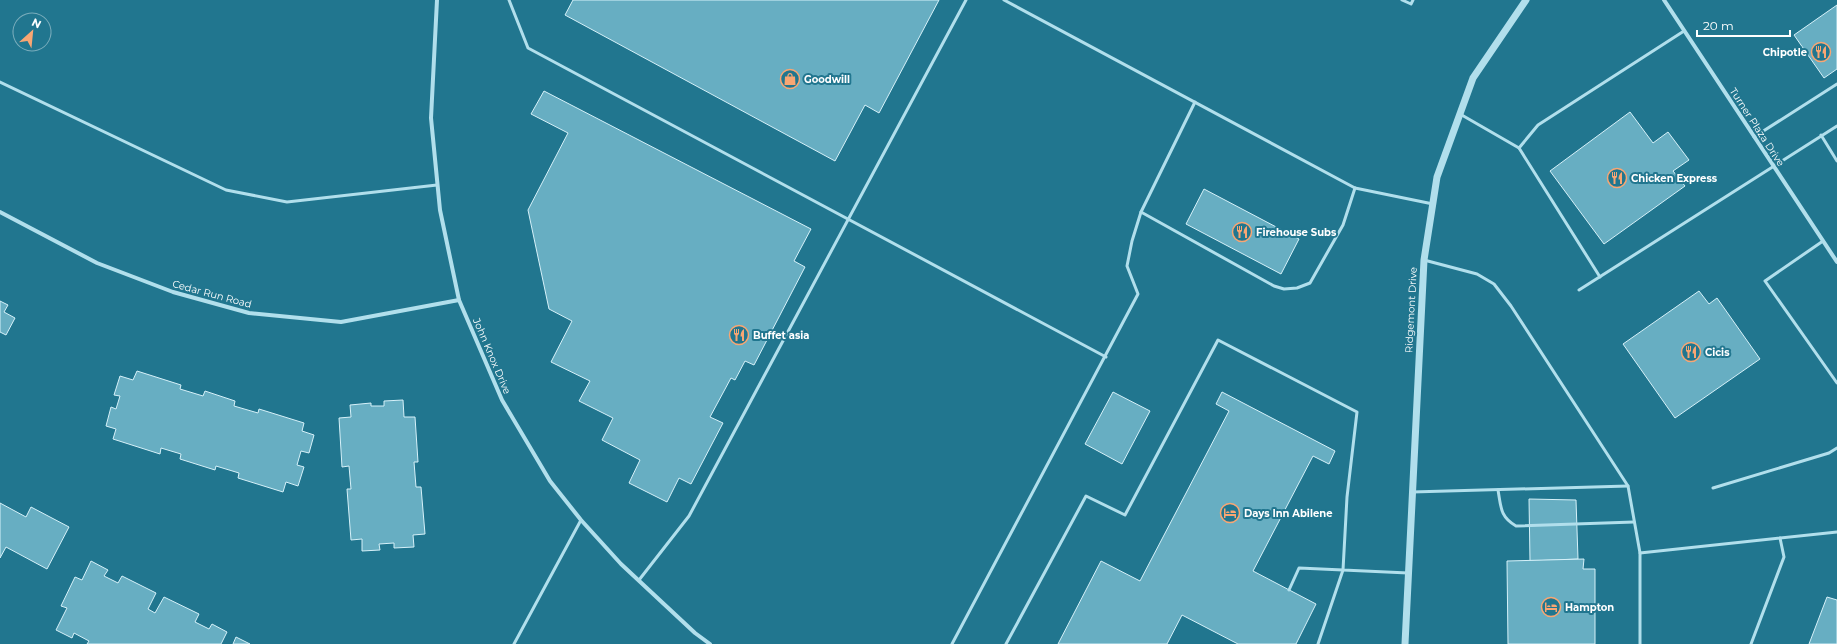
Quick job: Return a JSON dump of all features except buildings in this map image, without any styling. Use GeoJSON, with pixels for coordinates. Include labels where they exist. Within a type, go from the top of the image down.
{"type":"FeatureCollection","features":[{"type":"Feature","properties":{"kind":"street","name":"John Knox Drive"},"geometry":{"type":"LineString","coordinates":[[438,0],[431,118],[440,210],[459,300],[502,400],[550,480],[581,520],[621,564],[695,633],[710,644]]}},
{"type":"Feature","properties":{"kind":"street","name":"Ridgemont Drive"},"geometry":{"type":"LineString","coordinates":[[1405,644],[1424,260],[1437,177],[1473,78],[1526,0]]}},
{"type":"Feature","properties":{"kind":"street","name":"Turner Plaza Drive"},"geometry":{"type":"LineString","coordinates":[[1664,0],[1837,262]]}},
{"type":"Feature","properties":{"kind":"street","name":"Cedar Run Road"},"geometry":{"type":"LineString","coordinates":[[0,212],[97,263],[173,292],[250,313],[341,322],[459,300]]}},
{"type":"Feature","properties":{"kind":"lane"},"geometry":{"type":"LineString","coordinates":[[510,0],[528,48],[1106,357]]}},
{"type":"Feature","properties":{"kind":"lane"},"geometry":{"type":"LineString","coordinates":[[639,580],[689,516],[966,0]]}},
{"type":"Feature","properties":{"kind":"lane"},"geometry":{"type":"LineString","coordinates":[[1004,0],[1355,188],[1433,204]]}},
{"type":"Feature","properties":{"kind":"lane"},"geometry":{"type":"LineString","coordinates":[[1402,0],[1410,4],[1413,0]]}},
{"type":"Feature","properties":{"kind":"lane"},"geometry":{"type":"LineString","coordinates":[[1519,148],[1538,125],[1684,31]]}},
{"type":"Feature","properties":{"kind":"lane"},"geometry":{"type":"LineString","coordinates":[[0,82],[226,190],[287,202],[438,185]]}},
{"type":"Feature","properties":{"kind":"lane"},"geometry":{"type":"LineString","coordinates":[[1754,137],[1837,84]]}},
{"type":"Feature","properties":{"kind":"lane"},"geometry":{"type":"LineString","coordinates":[[952,644],[1106,357],[1138,294],[1126,266],[1132,241],[1141,212],[1195,102]]}},
{"type":"Feature","properties":{"kind":"lane"},"geometry":{"type":"LineString","coordinates":[[1460,114],[1519,148],[1600,277]]}},
{"type":"Feature","properties":{"kind":"lane"},"geometry":{"type":"LineString","coordinates":[[1579,290],[1837,126]]}},
{"type":"Feature","properties":{"kind":"lane"},"geometry":{"type":"LineString","coordinates":[[1822,136],[1837,161]]}},
{"type":"Feature","properties":{"kind":"lane"},"geometry":{"type":"LineString","coordinates":[[1141,212],[1274,286],[1284,290],[1297,288],[1310,282],[1320,268],[1343,225],[1355,188]]}},
{"type":"Feature","properties":{"kind":"lane"},"geometry":{"type":"LineString","coordinates":[[1823,241],[1766,281],[1837,383]]}},
{"type":"Feature","properties":{"kind":"lane"},"geometry":{"type":"LineString","coordinates":[[1424,260],[1477,274],[1494,284],[1511,306],[1628,486],[1640,553],[1640,644]]}},
{"type":"Feature","properties":{"kind":"lane"},"geometry":{"type":"LineString","coordinates":[[1006,644],[1086,496],[1125,515],[1218,340],[1357,412],[1347,497],[1343,570],[1318,644]]}},
{"type":"Feature","properties":{"kind":"lane"},"geometry":{"type":"LineString","coordinates":[[1713,488],[1829,453],[1837,448]]}},
{"type":"Feature","properties":{"kind":"lane"},"geometry":{"type":"LineString","coordinates":[[1412,492],[1628,486]]}},
{"type":"Feature","properties":{"kind":"lane"},"geometry":{"type":"LineString","coordinates":[[1498,490],[1502,514],[1508,522],[1516,526],[1634,522]]}},
{"type":"Feature","properties":{"kind":"lane"},"geometry":{"type":"LineString","coordinates":[[514,644],[581,520]]}},
{"type":"Feature","properties":{"kind":"lane"},"geometry":{"type":"LineString","coordinates":[[1640,553],[1837,532]]}},
{"type":"Feature","properties":{"kind":"lane"},"geometry":{"type":"LineString","coordinates":[[1751,644],[1784,557],[1780,538]]}},
{"type":"Feature","properties":{"kind":"lane"},"geometry":{"type":"LineString","coordinates":[[1289,590],[1299,568],[1408,573]]}},
{"type":"Feature","properties":{"kind":"place","name":"Chipotle"},"geometry":{"type":"Point","coordinates":[1821,52]}},
{"type":"Feature","properties":{"kind":"place","name":"Goodwill"},"geometry":{"type":"Point","coordinates":[790,79]}},
{"type":"Feature","properties":{"kind":"place","name":"Chicken Express"},"geometry":{"type":"Point","coordinates":[1617,178]}},
{"type":"Feature","properties":{"kind":"place","name":"Firehouse Subs"},"geometry":{"type":"Point","coordinates":[1242,232]}},
{"type":"Feature","properties":{"kind":"place","name":"Buffet asia"},"geometry":{"type":"Point","coordinates":[739,335]}},
{"type":"Feature","properties":{"kind":"place","name":"Cicis"},"geometry":{"type":"Point","coordinates":[1691,352]}},
{"type":"Feature","properties":{"kind":"place","name":"Days Inn Abilene"},"geometry":{"type":"Point","coordinates":[1230,513]}},
{"type":"Feature","properties":{"kind":"place","name":"Hampton"},"geometry":{"type":"Point","coordinates":[1551,607]}}]}
